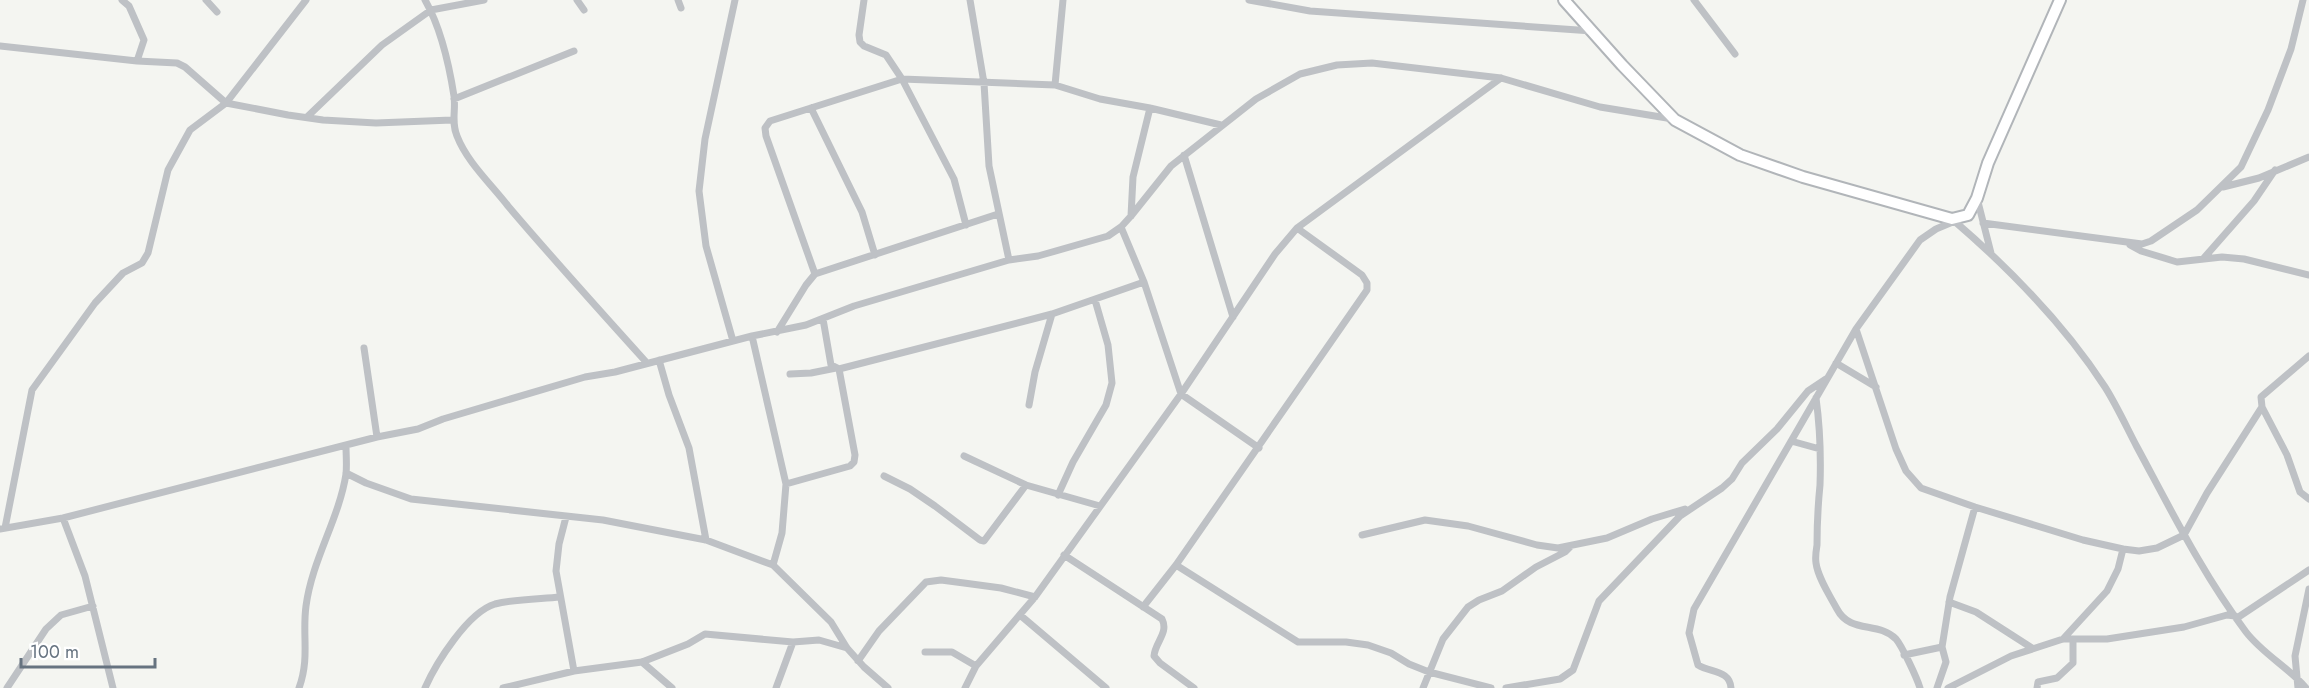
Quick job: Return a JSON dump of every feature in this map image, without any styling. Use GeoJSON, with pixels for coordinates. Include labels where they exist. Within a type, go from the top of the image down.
{"type":"FeatureCollection","features":[{"type":"Feature","properties":{"kind":"street"},"geometry":{"type":"LineString","coordinates":[[122,0],[129,6],[144,40],[137,62]]}},
{"type":"Feature","properties":{"kind":"street"},"geometry":{"type":"LineString","coordinates":[[206,0],[217,12]]}},
{"type":"Feature","properties":{"kind":"street"},"geometry":{"type":"LineString","coordinates":[[306,0],[226,103],[190,130],[168,170],[148,253],[142,263],[123,273],[95,303],[32,390],[3,529],[63,518],[377,437],[418,429],[443,419],[585,377],[615,372],[752,336],[806,325],[854,306],[1009,260],[1038,256],[1096,241],[1121,227],[1171,166],[1256,99],[1300,74],[1337,65],[1372,63],[1501,78],[1600,107],[1675,120],[1740,155],[1803,177],[1954,220],[2057,322],[2088,363],[2106,390],[2184,535],[2236,617],[2260,649],[2299,679],[2306,688]]}},
{"type":"Feature","properties":{"kind":"street"},"geometry":{"type":"LineString","coordinates":[[425,0],[431,10],[446,57],[454,99],[452,120],[457,137],[471,161],[647,363]]}},
{"type":"Feature","properties":{"kind":"street"},"geometry":{"type":"LineString","coordinates":[[307,117],[382,45],[431,10],[484,0]]}},
{"type":"Feature","properties":{"kind":"street"},"geometry":{"type":"LineString","coordinates":[[577,0],[584,10]]}},
{"type":"Feature","properties":{"kind":"street"},"geometry":{"type":"LineString","coordinates":[[678,0],[681,8]]}},
{"type":"Feature","properties":{"kind":"street"},"geometry":{"type":"LineString","coordinates":[[733,341],[706,246],[699,191],[705,139],[735,0]]}},
{"type":"Feature","properties":{"kind":"street"},"geometry":{"type":"LineString","coordinates":[[864,0],[860,42],[886,55],[902,79],[954,179],[966,225]]}},
{"type":"Feature","properties":{"kind":"street"},"geometry":{"type":"LineString","coordinates":[[970,0],[984,83],[989,166],[1009,260]]}},
{"type":"Feature","properties":{"kind":"street"},"geometry":{"type":"LineString","coordinates":[[1055,85],[1063,0]]}},
{"type":"Feature","properties":{"kind":"street"},"geometry":{"type":"LineString","coordinates":[[1250,0],[1310,11],[1592,31]]}},
{"type":"Feature","properties":{"kind":"street"},"geometry":{"type":"LineString","coordinates":[[1564,0],[1675,120]]}},
{"type":"Feature","properties":{"kind":"street"},"geometry":{"type":"LineString","coordinates":[[1694,0],[1735,54]]}},
{"type":"Feature","properties":{"kind":"street"},"geometry":{"type":"LineString","coordinates":[[1731,688],[1730,679],[1727,676],[1706,670],[1698,665],[1691,644],[1691,618],[1698,599],[1856,329],[1920,240],[1936,229],[1968,215],[1977,198],[1988,163],[2060,0]]}},
{"type":"Feature","properties":{"kind":"street"},"geometry":{"type":"LineString","coordinates":[[1983,223],[2142,244],[2151,241],[2197,210],[2241,168],[2268,110],[2291,50],[2303,0]]}},
{"type":"Feature","properties":{"kind":"street"},"geometry":{"type":"LineString","coordinates":[[0,46],[137,62],[177,63],[185,67],[226,103],[307,117],[376,123],[452,120]]}},
{"type":"Feature","properties":{"kind":"street"},"geometry":{"type":"LineString","coordinates":[[454,99],[574,51]]}},
{"type":"Feature","properties":{"kind":"street"},"geometry":{"type":"LineString","coordinates":[[965,688],[976,666],[1035,597],[1181,394],[1275,254],[1297,228],[1501,78]]}},
{"type":"Feature","properties":{"kind":"street"},"geometry":{"type":"LineString","coordinates":[[815,274],[766,136],[765,128],[770,121],[902,79],[1055,85],[1100,99],[1221,125]]}},
{"type":"Feature","properties":{"kind":"street"},"geometry":{"type":"LineString","coordinates":[[811,108],[862,212],[875,255]]}},
{"type":"Feature","properties":{"kind":"street"},"geometry":{"type":"LineString","coordinates":[[1131,216],[1133,177],[1150,108]]}},
{"type":"Feature","properties":{"kind":"street"},"geometry":{"type":"LineString","coordinates":[[1184,155],[1233,317]]}},
{"type":"Feature","properties":{"kind":"street"},"geometry":{"type":"LineString","coordinates":[[2220,187],[2259,178],[2309,157]]}},
{"type":"Feature","properties":{"kind":"street"},"geometry":{"type":"LineString","coordinates":[[2203,259],[2254,201],[2274,170]]}},
{"type":"Feature","properties":{"kind":"street"},"geometry":{"type":"LineString","coordinates":[[1977,198],[1991,256]]}},
{"type":"Feature","properties":{"kind":"street"},"geometry":{"type":"LineString","coordinates":[[777,332],[815,274],[998,214]]}},
{"type":"Feature","properties":{"kind":"street"},"geometry":{"type":"LineString","coordinates":[[1121,227],[1144,282],[1181,394],[1259,448]]}},
{"type":"Feature","properties":{"kind":"street"},"geometry":{"type":"LineString","coordinates":[[1143,607],[1176,565],[1259,448],[1366,290],[1367,283],[1362,275],[1297,228]]}},
{"type":"Feature","properties":{"kind":"street"},"geometry":{"type":"LineString","coordinates":[[2125,243],[2141,251],[2177,262],[2222,257],[2309,275]]}},
{"type":"Feature","properties":{"kind":"street"},"geometry":{"type":"LineString","coordinates":[[790,374],[837,369],[1052,314],[1144,282]]}},
{"type":"Feature","properties":{"kind":"street"},"geometry":{"type":"LineString","coordinates":[[1058,495],[1077,455],[1106,405],[1112,383],[1108,345],[1095,300]]}},
{"type":"Feature","properties":{"kind":"street"},"geometry":{"type":"LineString","coordinates":[[1029,405],[1035,372],[1052,314]]}},
{"type":"Feature","properties":{"kind":"street"},"geometry":{"type":"LineString","coordinates":[[786,484],[850,466],[854,462],[855,455],[837,369],[831,365],[823,319]]}},
{"type":"Feature","properties":{"kind":"street"},"geometry":{"type":"LineString","coordinates":[[1856,329],[1896,449],[1906,471],[1921,488],[2083,540],[2123,549],[2139,551],[2157,548],[2184,535],[2207,493],[2262,407]]}},
{"type":"Feature","properties":{"kind":"street"},"geometry":{"type":"LineString","coordinates":[[752,336],[786,484],[782,533],[774,565]]}},
{"type":"Feature","properties":{"kind":"street"},"geometry":{"type":"LineString","coordinates":[[364,348],[377,437]]}},
{"type":"Feature","properties":{"kind":"street"},"geometry":{"type":"LineString","coordinates":[[2309,356],[2261,397],[2262,407],[2286,455],[2300,492],[2309,499]]}},
{"type":"Feature","properties":{"kind":"street"},"geometry":{"type":"LineString","coordinates":[[659,360],[688,448],[706,540]]}},
{"type":"Feature","properties":{"kind":"street"},"geometry":{"type":"LineString","coordinates":[[1836,363],[1876,387]]}},
{"type":"Feature","properties":{"kind":"street"},"geometry":{"type":"LineString","coordinates":[[1506,688],[1568,676],[1578,658],[1599,601],[1680,516],[1732,480],[1742,463],[1777,429],[1808,391],[1827,378]]}},
{"type":"Feature","properties":{"kind":"street"},"geometry":{"type":"LineString","coordinates":[[1816,398],[1820,426],[1816,564],[1822,580],[1845,620],[1887,633],[1896,639],[1920,688]]}},
{"type":"Feature","properties":{"kind":"street"},"geometry":{"type":"LineString","coordinates":[[1791,441],[1820,449]]}},
{"type":"Feature","properties":{"kind":"street"},"geometry":{"type":"LineString","coordinates":[[299,688],[307,654],[306,606],[346,473],[346,446]]}},
{"type":"Feature","properties":{"kind":"street"},"geometry":{"type":"LineString","coordinates":[[964,456],[1026,486],[1100,506]]}},
{"type":"Feature","properties":{"kind":"street"},"geometry":{"type":"LineString","coordinates":[[346,473],[366,483],[411,499],[603,520],[706,540],[774,565],[831,622],[858,661],[888,688]]}},
{"type":"Feature","properties":{"kind":"street"},"geometry":{"type":"LineString","coordinates":[[884,476],[910,489],[984,541],[1026,486]]}},
{"type":"Feature","properties":{"kind":"street"},"geometry":{"type":"LineString","coordinates":[[1362,535],[1425,520],[1468,526],[1537,545],[1570,547],[1607,538],[1652,519],[1693,507]]}},
{"type":"Feature","properties":{"kind":"street"},"geometry":{"type":"LineString","coordinates":[[1936,688],[1946,662],[1942,647],[1949,602],[1975,507]]}},
{"type":"Feature","properties":{"kind":"street"},"geometry":{"type":"LineString","coordinates":[[566,517],[559,544],[556,571],[574,671]]}},
{"type":"Feature","properties":{"kind":"street"},"geometry":{"type":"LineString","coordinates":[[63,518],[86,576],[113,688]]}},
{"type":"Feature","properties":{"kind":"street"},"geometry":{"type":"LineString","coordinates":[[1423,688],[1443,639],[1468,607],[1502,591],[1570,547]]}},
{"type":"Feature","properties":{"kind":"street"},"geometry":{"type":"LineString","coordinates":[[2063,639],[2107,591],[2118,569],[2123,549]]}},
{"type":"Feature","properties":{"kind":"street"},"geometry":{"type":"LineString","coordinates":[[1064,555],[1162,619],[1165,625],[1164,633],[1155,649],[1154,656],[1194,688]]}},
{"type":"Feature","properties":{"kind":"street"},"geometry":{"type":"LineString","coordinates":[[1176,565],[1298,642],[1346,642],[1368,645],[1391,653],[1429,672],[1491,688]]}},
{"type":"Feature","properties":{"kind":"street"},"geometry":{"type":"LineString","coordinates":[[1948,688],[2011,656],[2063,639],[2107,639],[2184,627],[2227,615],[2236,617],[2309,570]]}},
{"type":"Feature","properties":{"kind":"street"},"geometry":{"type":"LineString","coordinates":[[858,661],[879,631],[926,582],[940,580],[1001,588],[1035,597]]}},
{"type":"Feature","properties":{"kind":"street"},"geometry":{"type":"LineString","coordinates":[[2298,688],[2299,679],[2295,656],[2309,589]]}},
{"type":"Feature","properties":{"kind":"street"},"geometry":{"type":"LineString","coordinates":[[425,688],[446,651],[477,614],[495,604],[560,597]]}},
{"type":"Feature","properties":{"kind":"street"},"geometry":{"type":"LineString","coordinates":[[1949,602],[1976,612],[2032,648]]}},
{"type":"Feature","properties":{"kind":"street"},"geometry":{"type":"LineString","coordinates":[[8,688],[46,629],[61,615],[93,606]]}},
{"type":"Feature","properties":{"kind":"street"},"geometry":{"type":"LineString","coordinates":[[1020,615],[1106,688]]}},
{"type":"Feature","properties":{"kind":"street"},"geometry":{"type":"LineString","coordinates":[[503,688],[574,671],[642,662],[688,644],[705,634],[793,642],[819,640],[847,648]]}},
{"type":"Feature","properties":{"kind":"street"},"geometry":{"type":"LineString","coordinates":[[2037,688],[2038,682],[2056,678],[2073,663],[2073,639]]}},
{"type":"Feature","properties":{"kind":"street"},"geometry":{"type":"LineString","coordinates":[[776,688],[793,642]]}},
{"type":"Feature","properties":{"kind":"street"},"geometry":{"type":"LineString","coordinates":[[1904,655],[1942,647]]}},
{"type":"Feature","properties":{"kind":"street"},"geometry":{"type":"LineString","coordinates":[[925,652],[952,652],[976,666]]}},
{"type":"Feature","properties":{"kind":"street"},"geometry":{"type":"LineString","coordinates":[[642,662],[672,688]]}},
{"type":"Feature","properties":{"kind":"street"},"geometry":{"type":"LineString","coordinates":[[2299,679],[2309,681]]}}]}
